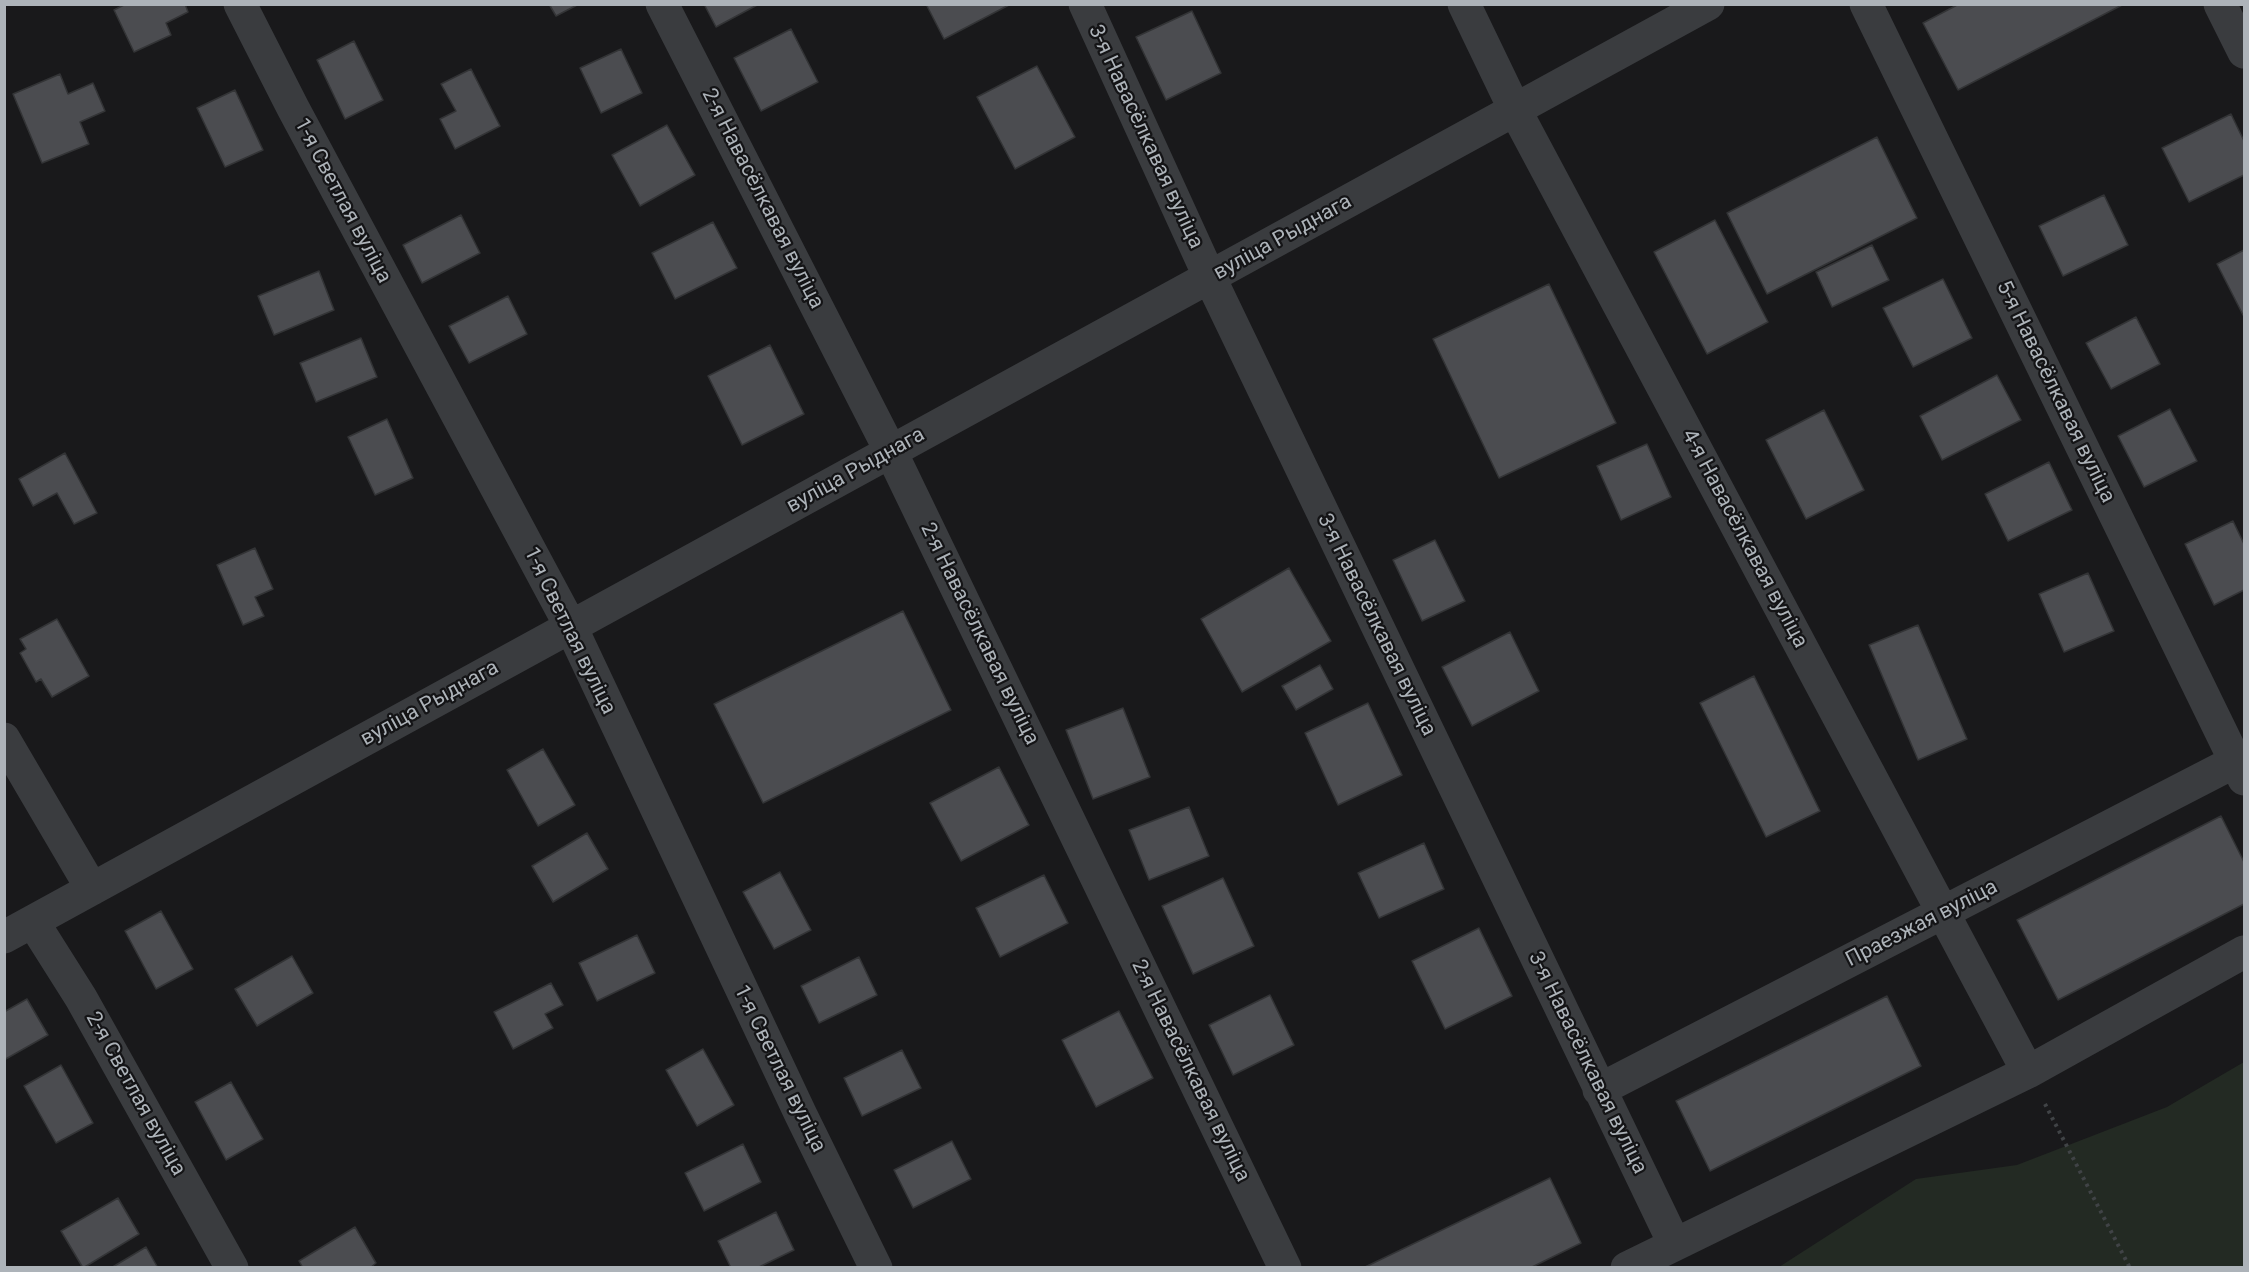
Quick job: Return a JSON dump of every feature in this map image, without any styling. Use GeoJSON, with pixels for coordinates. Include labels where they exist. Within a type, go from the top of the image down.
{"type":"FeatureCollection","features":[{"type":"Feature","properties":{"kind":"street","name":"1-я Светлая вуліца"},"geometry":{"type":"LineString","coordinates":[[240,4],[293,108],[571,627],[779,1070],[876,1268]]}},
{"type":"Feature","properties":{"kind":"street","name":"2-я Навасёлкавая вуліца"},"geometry":{"type":"LineString","coordinates":[[662,4],[891,452],[1286,1268]]}},
{"type":"Feature","properties":{"kind":"street","name":"3-я Навасёлкавая вуліца"},"geometry":{"type":"LineString","coordinates":[[1085,4],[1210,278],[1674,1243]]}},
{"type":"Feature","properties":{"kind":"street","name":"4-я Навасёлкавая вуліца"},"geometry":{"type":"LineString","coordinates":[[1464,4],[1515,110],[2028,1072]]}},
{"type":"Feature","properties":{"kind":"street","name":"вуліца Рыднага"},"geometry":{"type":"LineString","coordinates":[[4,937],[1708,4]]}},
{"type":"Feature","properties":{"kind":"street","name":"5-я Навасёлкавая вуліца"},"geometry":{"type":"LineString","coordinates":[[1866,4],[2242,766]]}},
{"type":"Feature","properties":{"kind":"street"},"geometry":{"type":"LineString","coordinates":[[2220,4],[2244,52]]}},
{"type":"Feature","properties":{"kind":"street"},"geometry":{"type":"LineString","coordinates":[[4,739],[93,889]]}},
{"type":"Feature","properties":{"kind":"street","name":"Праезжая вуліца"},"geometry":{"type":"LineString","coordinates":[[1599,1090],[1943,913],[2242,766]]}},
{"type":"Feature","properties":{"kind":"street","name":"2-я Светлая вуліца"},"geometry":{"type":"LineString","coordinates":[[33,922],[81,998],[232,1268]]}},
{"type":"Feature","properties":{"kind":"street"},"geometry":{"type":"LineString","coordinates":[[1627,1268],[1674,1243],[2028,1072],[2244,952]]}},
{"type":"Feature","properties":{"kind":"path"},"geometry":{"type":"LineString","coordinates":[[2028,1072],[2130,1268]]}},
{"type":"Feature","properties":{"kind":"shaded area"},"geometry":{"type":"Polygon","coordinates":[[[2244,1062],[2244,1267],[1779,1267],[1916,1179],[2017,1165],[2167,1107],[2244,1062]]]}},
{"type":"Feature","properties":{"kind":"building"},"geometry":{"type":"Polygon","coordinates":[[[126,4],[185,4],[188,12],[166,23],[171,35],[134,52],[114,10],[126,4]]]}},
{"type":"Feature","properties":{"kind":"building"},"geometry":{"type":"Polygon","coordinates":[[[549,4],[579,4],[556,16],[549,4]]]}},
{"type":"Feature","properties":{"kind":"building"},"geometry":{"type":"Polygon","coordinates":[[[704,4],[759,4],[716,27],[704,4]]]}},
{"type":"Feature","properties":{"kind":"building"},"geometry":{"type":"Polygon","coordinates":[[[926,4],[1009,4],[1009,5],[944,39],[926,4]]]}},
{"type":"Feature","properties":{"kind":"building"},"geometry":{"type":"Polygon","coordinates":[[[1959,4],[2124,4],[1958,90],[1923,23],[1959,4]]]}},
{"type":"Feature","properties":{"kind":"building"},"geometry":{"type":"Polygon","coordinates":[[[1192,11],[1221,73],[1166,100],[1136,37],[1192,11]]]}},
{"type":"Feature","properties":{"kind":"building"},"geometry":{"type":"Polygon","coordinates":[[[791,29],[818,82],[761,111],[734,58],[791,29]]]}},
{"type":"Feature","properties":{"kind":"building"},"geometry":{"type":"Polygon","coordinates":[[[354,41],[383,100],[345,119],[317,60],[354,41]]]}},
{"type":"Feature","properties":{"kind":"building"},"geometry":{"type":"Polygon","coordinates":[[[621,49],[642,93],[601,113],[580,68],[621,49]]]}},
{"type":"Feature","properties":{"kind":"building"},"geometry":{"type":"Polygon","coordinates":[[[1037,66],[1075,137],[1015,169],[977,97],[1037,66]]]}},
{"type":"Feature","properties":{"kind":"building"},"geometry":{"type":"Polygon","coordinates":[[[471,69],[500,126],[455,149],[440,119],[456,111],[441,84],[471,69]]]}},
{"type":"Feature","properties":{"kind":"building"},"geometry":{"type":"Polygon","coordinates":[[[60,74],[68,94],[93,83],[105,111],[80,122],[89,144],[42,163],[13,94],[60,74]]]}},
{"type":"Feature","properties":{"kind":"building"},"geometry":{"type":"Polygon","coordinates":[[[235,90],[263,150],[225,167],[197,108],[235,90]]]}},
{"type":"Feature","properties":{"kind":"building"},"geometry":{"type":"Polygon","coordinates":[[[2231,114],[2244,141],[2244,175],[2189,202],[2162,148],[2231,114]]]}},
{"type":"Feature","properties":{"kind":"building"},"geometry":{"type":"Polygon","coordinates":[[[667,125],[695,175],[640,206],[612,155],[667,125]]]}},
{"type":"Feature","properties":{"kind":"building"},"geometry":{"type":"Polygon","coordinates":[[[1877,137],[1917,218],[1767,294],[1727,213],[1877,137]]]}},
{"type":"Feature","properties":{"kind":"building"},"geometry":{"type":"Polygon","coordinates":[[[2104,195],[2128,245],[2063,276],[2039,226],[2104,195]]]}},
{"type":"Feature","properties":{"kind":"building"},"geometry":{"type":"Polygon","coordinates":[[[461,215],[480,253],[422,283],[403,245],[461,215]]]}},
{"type":"Feature","properties":{"kind":"building"},"geometry":{"type":"Polygon","coordinates":[[[1715,220],[1768,322],[1707,354],[1654,252],[1715,220]]]}},
{"type":"Feature","properties":{"kind":"building"},"geometry":{"type":"Polygon","coordinates":[[[713,222],[737,268],[675,299],[652,253],[713,222]]]}},
{"type":"Feature","properties":{"kind":"building"},"geometry":{"type":"Polygon","coordinates":[[[1872,245],[1889,280],[1832,307],[1816,272],[1872,245]]]}},
{"type":"Feature","properties":{"kind":"building"},"geometry":{"type":"Polygon","coordinates":[[[2244,250],[2244,314],[2243,315],[2217,264],[2244,250]]]}},
{"type":"Feature","properties":{"kind":"building"},"geometry":{"type":"Polygon","coordinates":[[[319,271],[334,310],[274,335],[258,296],[319,271]]]}},
{"type":"Feature","properties":{"kind":"building"},"geometry":{"type":"Polygon","coordinates":[[[1943,279],[1972,338],[1913,367],[1883,308],[1943,279]]]}},
{"type":"Feature","properties":{"kind":"building"},"geometry":{"type":"Polygon","coordinates":[[[1549,284],[1616,423],[1499,478],[1433,339],[1549,284]]]}},
{"type":"Feature","properties":{"kind":"building"},"geometry":{"type":"Polygon","coordinates":[[[508,296],[527,334],[469,363],[449,326],[508,296]]]}},
{"type":"Feature","properties":{"kind":"building"},"geometry":{"type":"Polygon","coordinates":[[[2136,317],[2160,364],[2111,389],[2086,343],[2136,317]]]}},
{"type":"Feature","properties":{"kind":"building"},"geometry":{"type":"Polygon","coordinates":[[[361,338],[377,377],[316,402],[300,363],[361,338]]]}},
{"type":"Feature","properties":{"kind":"building"},"geometry":{"type":"Polygon","coordinates":[[[770,345],[804,414],[742,445],[708,376],[770,345]]]}},
{"type":"Feature","properties":{"kind":"building"},"geometry":{"type":"Polygon","coordinates":[[[1997,375],[2021,420],[1942,460],[1920,416],[1997,375]]]}},
{"type":"Feature","properties":{"kind":"building"},"geometry":{"type":"Polygon","coordinates":[[[2170,409],[2197,461],[2144,487],[2118,436],[2170,409]]]}},
{"type":"Feature","properties":{"kind":"building"},"geometry":{"type":"Polygon","coordinates":[[[1824,410],[1864,490],[1806,519],[1766,440],[1824,410]]]}},
{"type":"Feature","properties":{"kind":"building"},"geometry":{"type":"Polygon","coordinates":[[[387,419],[413,478],[375,495],[348,437],[387,419]]]}},
{"type":"Feature","properties":{"kind":"building"},"geometry":{"type":"Polygon","coordinates":[[[1647,444],[1671,497],[1621,520],[1597,466],[1647,444]]]}},
{"type":"Feature","properties":{"kind":"building"},"geometry":{"type":"Polygon","coordinates":[[[65,453],[97,513],[74,524],[57,493],[33,506],[19,479],[65,453]]]}},
{"type":"Feature","properties":{"kind":"building"},"geometry":{"type":"Polygon","coordinates":[[[2049,462],[2072,510],[2008,541],[1985,494],[2049,462]]]}},
{"type":"Feature","properties":{"kind":"building"},"geometry":{"type":"Polygon","coordinates":[[[2233,521],[2244,544],[2244,590],[2214,605],[2185,544],[2233,521]]]}},
{"type":"Feature","properties":{"kind":"building"},"geometry":{"type":"Polygon","coordinates":[[[1435,540],[1465,601],[1422,621],[1393,560],[1435,540]]]}},
{"type":"Feature","properties":{"kind":"building"},"geometry":{"type":"Polygon","coordinates":[[[255,548],[273,589],[255,597],[264,616],[243,625],[217,565],[255,548]]]}},
{"type":"Feature","properties":{"kind":"building"},"geometry":{"type":"Polygon","coordinates":[[[1289,568],[1331,641],[1242,692],[1201,619],[1289,568]]]}},
{"type":"Feature","properties":{"kind":"building"},"geometry":{"type":"Polygon","coordinates":[[[2088,573],[2114,631],[2064,652],[2039,594],[2088,573]]]}},
{"type":"Feature","properties":{"kind":"building"},"geometry":{"type":"Polygon","coordinates":[[[903,611],[951,710],[763,803],[714,704],[903,611]]]}},
{"type":"Feature","properties":{"kind":"building"},"geometry":{"type":"Polygon","coordinates":[[[57,619],[89,676],[52,697],[41,679],[36,682],[20,653],[26,649],[20,639],[57,619]]]}},
{"type":"Feature","properties":{"kind":"building"},"geometry":{"type":"Polygon","coordinates":[[[1918,625],[1967,739],[1918,760],[1869,645],[1918,625]]]}},
{"type":"Feature","properties":{"kind":"building"},"geometry":{"type":"Polygon","coordinates":[[[1510,632],[1539,691],[1472,726],[1442,667],[1510,632]]]}},
{"type":"Feature","properties":{"kind":"building"},"geometry":{"type":"Polygon","coordinates":[[[1320,665],[1333,689],[1296,710],[1282,686],[1320,665]]]}},
{"type":"Feature","properties":{"kind":"building"},"geometry":{"type":"Polygon","coordinates":[[[1754,676],[1820,811],[1766,837],[1700,703],[1754,676]]]}},
{"type":"Feature","properties":{"kind":"building"},"geometry":{"type":"Polygon","coordinates":[[[1368,703],[1402,775],[1338,805],[1305,733],[1368,703]]]}},
{"type":"Feature","properties":{"kind":"building"},"geometry":{"type":"Polygon","coordinates":[[[1123,708],[1150,777],[1093,799],[1066,730],[1123,708]]]}},
{"type":"Feature","properties":{"kind":"building"},"geometry":{"type":"Polygon","coordinates":[[[543,749],[575,805],[538,826],[507,770],[543,749]]]}},
{"type":"Feature","properties":{"kind":"building"},"geometry":{"type":"Polygon","coordinates":[[[999,767],[1029,825],[961,861],[930,803],[999,767]]]}},
{"type":"Feature","properties":{"kind":"building"},"geometry":{"type":"Polygon","coordinates":[[[1189,807],[1209,856],[1149,880],[1129,830],[1189,807]]]}},
{"type":"Feature","properties":{"kind":"building"},"geometry":{"type":"Polygon","coordinates":[[[2221,816],[2244,862],[2244,904],[2058,1000],[2017,920],[2221,816]]]}},
{"type":"Feature","properties":{"kind":"building"},"geometry":{"type":"Polygon","coordinates":[[[587,833],[608,869],[553,902],[532,866],[587,833]]]}},
{"type":"Feature","properties":{"kind":"building"},"geometry":{"type":"Polygon","coordinates":[[[1424,843],[1444,889],[1379,918],[1358,873],[1424,843]]]}},
{"type":"Feature","properties":{"kind":"building"},"geometry":{"type":"Polygon","coordinates":[[[780,872],[811,930],[774,949],[743,892],[780,872]]]}},
{"type":"Feature","properties":{"kind":"building"},"geometry":{"type":"Polygon","coordinates":[[[1044,875],[1068,923],[1000,957],[976,908],[1044,875]]]}},
{"type":"Feature","properties":{"kind":"building"},"geometry":{"type":"Polygon","coordinates":[[[1223,878],[1254,946],[1193,974],[1162,906],[1223,878]]]}},
{"type":"Feature","properties":{"kind":"building"},"geometry":{"type":"Polygon","coordinates":[[[161,911],[193,969],[156,989],[125,931],[161,911]]]}},
{"type":"Feature","properties":{"kind":"building"},"geometry":{"type":"Polygon","coordinates":[[[1479,928],[1512,996],[1445,1029],[1412,961],[1479,928]]]}},
{"type":"Feature","properties":{"kind":"building"},"geometry":{"type":"Polygon","coordinates":[[[637,935],[655,973],[597,1001],[579,963],[637,935]]]}},
{"type":"Feature","properties":{"kind":"building"},"geometry":{"type":"Polygon","coordinates":[[[292,956],[313,993],[257,1026],[235,989],[292,956]]]}},
{"type":"Feature","properties":{"kind":"building"},"geometry":{"type":"Polygon","coordinates":[[[859,957],[877,995],[819,1023],[801,986],[859,957]]]}},
{"type":"Feature","properties":{"kind":"building"},"geometry":{"type":"Polygon","coordinates":[[[551,983],[563,1005],[545,1014],[553,1028],[513,1049],[494,1012],[551,983]]]}},
{"type":"Feature","properties":{"kind":"building"},"geometry":{"type":"Polygon","coordinates":[[[1270,995],[1294,1045],[1233,1075],[1209,1025],[1270,995]]]}},
{"type":"Feature","properties":{"kind":"building"},"geometry":{"type":"Polygon","coordinates":[[[1887,996],[1921,1066],[1710,1171],[1676,1101],[1887,996]]]}},
{"type":"Feature","properties":{"kind":"building"},"geometry":{"type":"Polygon","coordinates":[[[27,999],[48,1035],[4,1060],[4,1012],[27,999]]]}},
{"type":"Feature","properties":{"kind":"building"},"geometry":{"type":"Polygon","coordinates":[[[1119,1011],[1153,1078],[1096,1107],[1062,1040],[1119,1011]]]}},
{"type":"Feature","properties":{"kind":"building"},"geometry":{"type":"Polygon","coordinates":[[[703,1049],[734,1105],[697,1126],[666,1070],[703,1049]]]}},
{"type":"Feature","properties":{"kind":"building"},"geometry":{"type":"Polygon","coordinates":[[[902,1050],[921,1088],[862,1116],[844,1078],[902,1050]]]}},
{"type":"Feature","properties":{"kind":"building"},"geometry":{"type":"Polygon","coordinates":[[[61,1065],[93,1123],[56,1143],[24,1086],[61,1065]]]}},
{"type":"Feature","properties":{"kind":"building"},"geometry":{"type":"Polygon","coordinates":[[[231,1082],[263,1139],[226,1160],[195,1102],[231,1082]]]}},
{"type":"Feature","properties":{"kind":"building"},"geometry":{"type":"Polygon","coordinates":[[[952,1141],[971,1179],[913,1208],[894,1170],[952,1141]]]}},
{"type":"Feature","properties":{"kind":"building"},"geometry":{"type":"Polygon","coordinates":[[[743,1144],[761,1182],[704,1211],[685,1173],[743,1144]]]}},
{"type":"Feature","properties":{"kind":"building"},"geometry":{"type":"Polygon","coordinates":[[[1550,1178],[1581,1243],[1530,1268],[1363,1268],[1550,1178]]]}},
{"type":"Feature","properties":{"kind":"building"},"geometry":{"type":"Polygon","coordinates":[[[118,1198],[139,1234],[83,1268],[61,1231],[118,1198]]]}},
{"type":"Feature","properties":{"kind":"building"},"geometry":{"type":"Polygon","coordinates":[[[776,1212],[794,1250],[757,1268],[731,1268],[718,1241],[776,1212]]]}},
{"type":"Feature","properties":{"kind":"building"},"geometry":{"type":"Polygon","coordinates":[[[355,1227],[376,1263],[370,1268],[303,1268],[299,1261],[355,1227]]]}},
{"type":"Feature","properties":{"kind":"building"},"geometry":{"type":"Polygon","coordinates":[[[146,1247],[158,1268],[111,1268],[146,1247]]]}}]}
